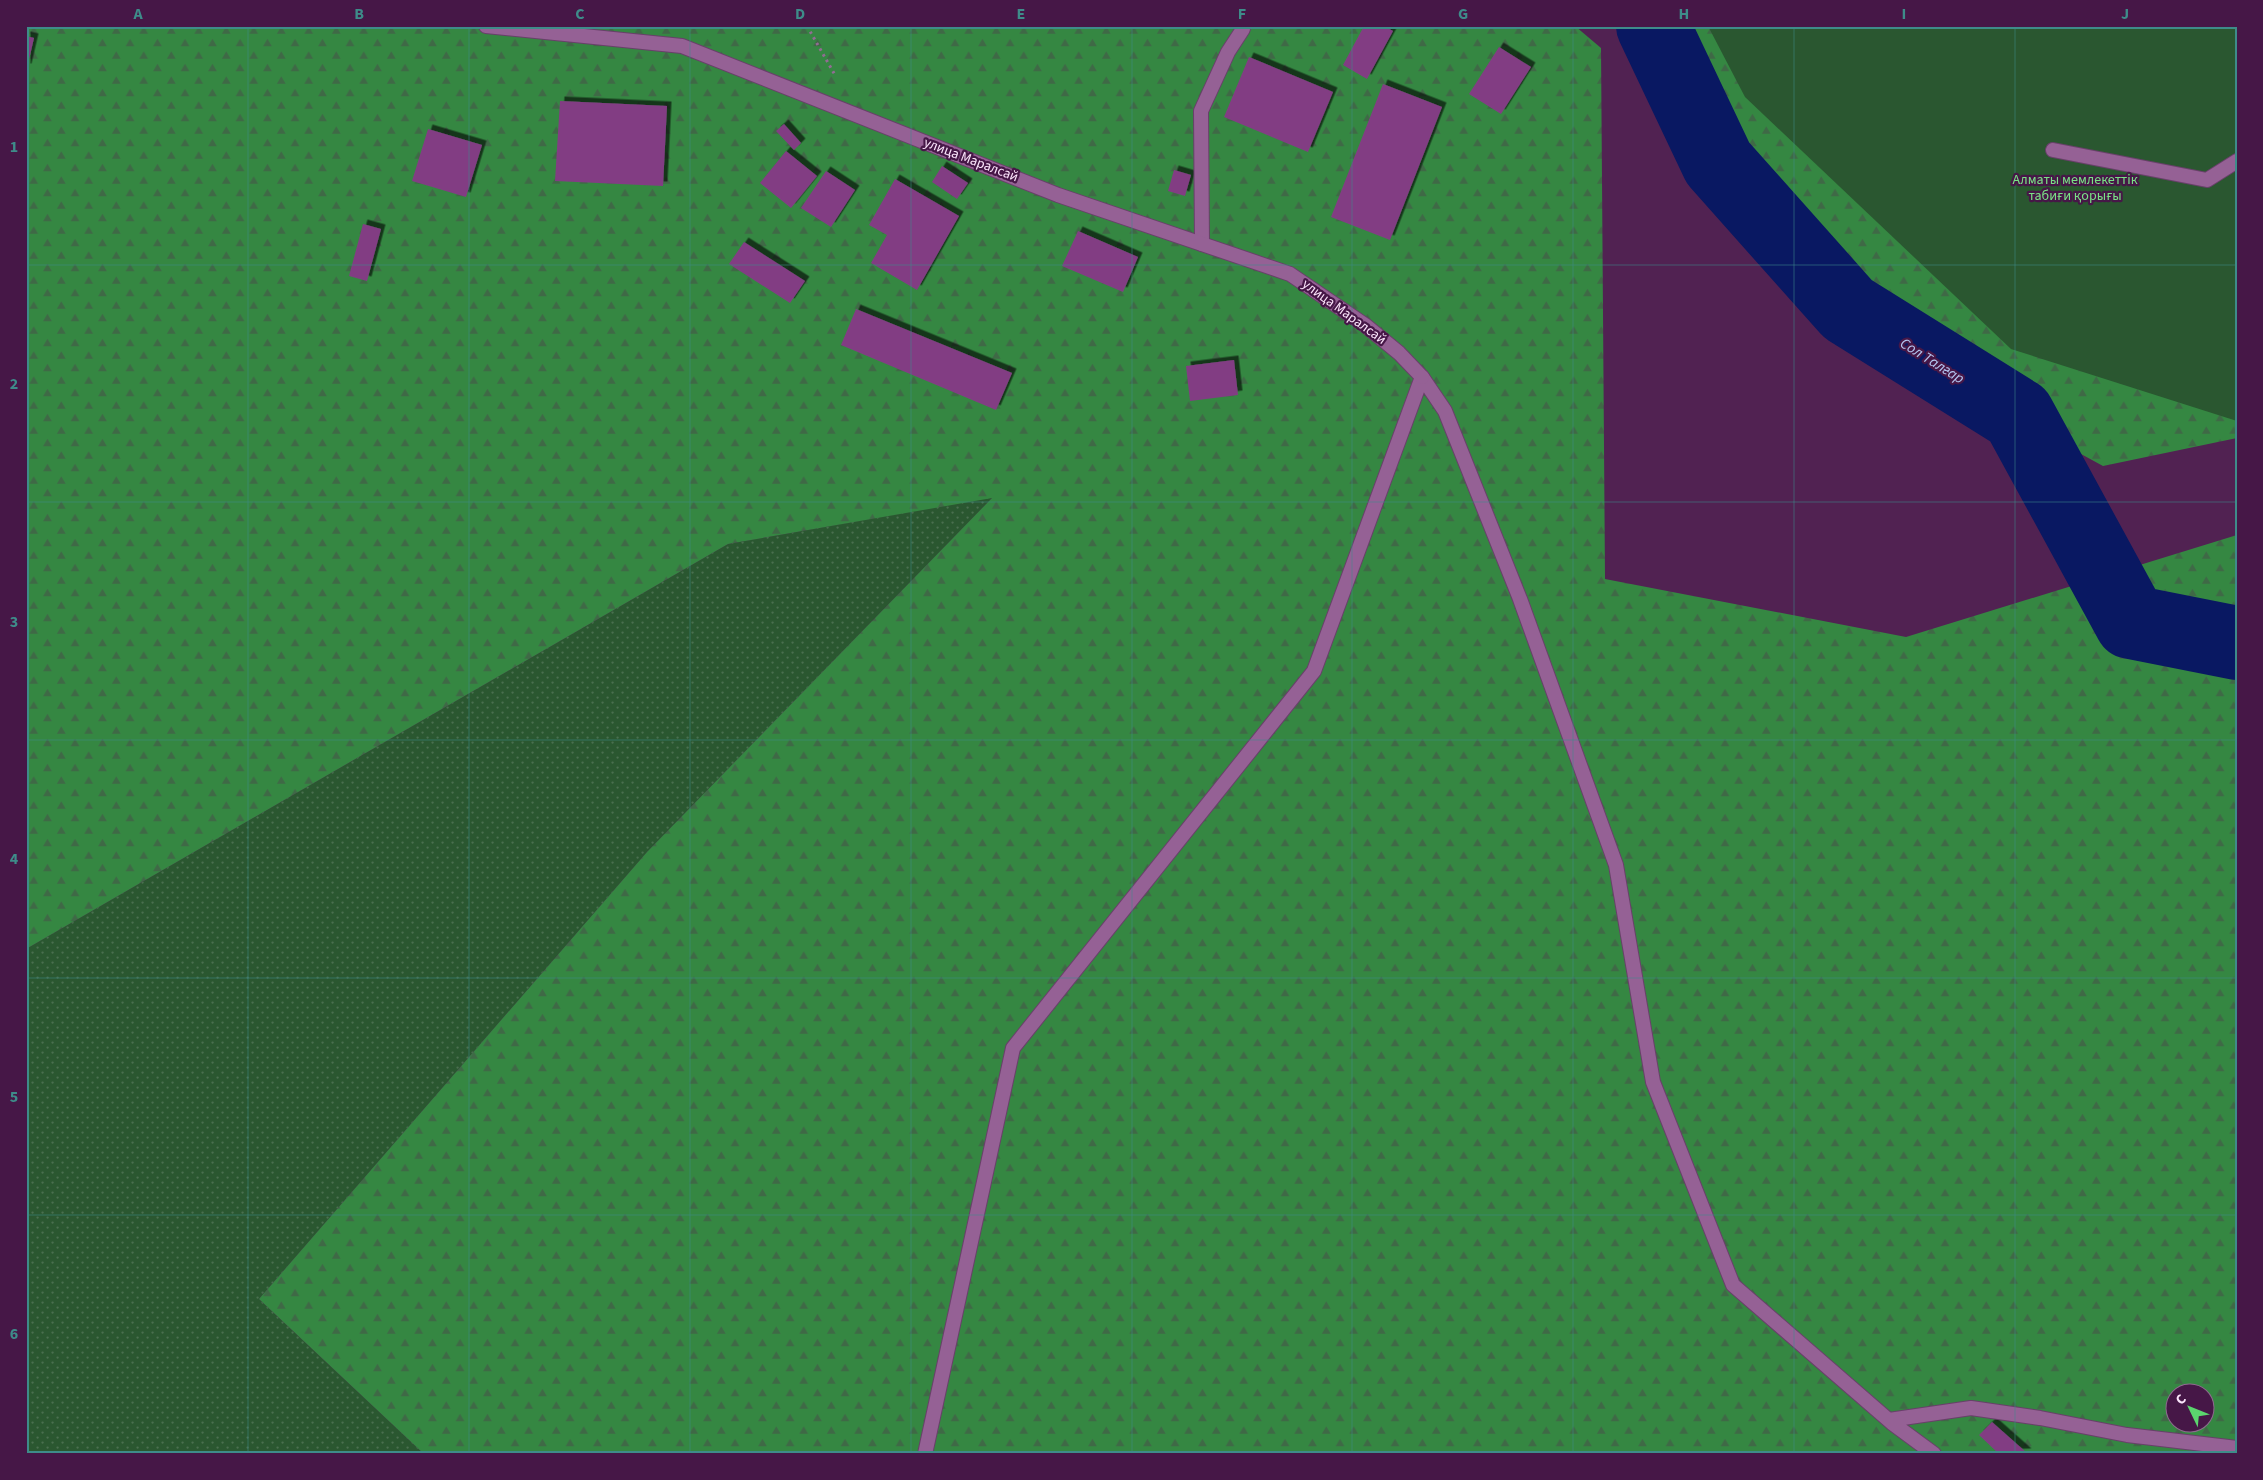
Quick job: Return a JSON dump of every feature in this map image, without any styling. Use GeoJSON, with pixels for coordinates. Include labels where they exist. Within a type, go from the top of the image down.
{"type":"FeatureCollection","features":[{"type":"Feature","properties":{"kind":"street","name":"улица Маралсай"},"geometry":{"type":"LineString","coordinates":[[486,26],[682,46],[1058,195],[1290,274],[1365,325],[1400,353],[1422,377],[1445,411],[1520,598],[1616,864],[1653,1082],[1733,1284],[1889,1420],[1934,1454]]}},
{"type":"Feature","properties":{"kind":"street"},"geometry":{"type":"LineString","coordinates":[[1202,244],[1201,111],[1228,52],[1243,29]]}},
{"type":"Feature","properties":{"kind":"street"},"geometry":{"type":"LineString","coordinates":[[2053,150],[2207,180],[2237,161]]}},
{"type":"Feature","properties":{"kind":"street"},"geometry":{"type":"LineString","coordinates":[[925,1454],[1013,1048],[1314,671],[1422,377]]}},
{"type":"Feature","properties":{"kind":"street"},"geometry":{"type":"LineString","coordinates":[[1889,1420],[1971,1408],[2040,1418],[2127,1435],[2237,1448]]}},
{"type":"Feature","properties":{"kind":"path"},"geometry":{"type":"LineString","coordinates":[[807,26],[836,76]]}},
{"type":"Feature","properties":{"kind":"green space"},"geometry":{"type":"Polygon","coordinates":[[[26,26],[1575,26],[1601,48],[1605,579],[1906,637],[2237,535],[2237,1454],[424,1454],[259,1299],[647,852],[992,498],[728,544],[26,949],[26,26]]]}},
{"type":"Feature","properties":{"kind":"green space","name":"Алматы мемлекеттік табиғи қорығы"},"geometry":{"type":"Polygon","coordinates":[[[1665,26],[2237,26],[2237,438],[2103,466],[1790,295],[1665,26]]]}},
{"type":"Feature","properties":{"kind":"green space","name":"Алматы мемлекеттік табиғи қорығы"},"geometry":{"type":"Polygon","coordinates":[[[1708,26],[2237,26],[2237,421],[2011,349],[1745,97],[1708,26]]]}},
{"type":"Feature","properties":{"kind":"green space"},"geometry":{"type":"Polygon","coordinates":[[[993,497],[647,852],[259,1299],[424,1454],[26,1454],[26,949],[728,544],[993,497]]]}},
{"type":"Feature","properties":{"kind":"building"},"geometry":{"type":"Polygon","coordinates":[[[1364,26],[1384,26],[1393,31],[1367,79],[1343,65],[1364,26]]]}},
{"type":"Feature","properties":{"kind":"building"},"geometry":{"type":"Polygon","coordinates":[[[26,36],[34,38],[27,68],[26,68],[26,36]]]}},
{"type":"Feature","properties":{"kind":"building"},"geometry":{"type":"Polygon","coordinates":[[[1499,47],[1531,67],[1501,114],[1469,94],[1499,47]]]}},
{"type":"Feature","properties":{"kind":"building"},"geometry":{"type":"Polygon","coordinates":[[[1249,57],[1333,92],[1308,152],[1224,117],[1249,57]]]}},
{"type":"Feature","properties":{"kind":"building"},"geometry":{"type":"Polygon","coordinates":[[[1383,84],[1442,107],[1390,240],[1331,217],[1383,84]]]}},
{"type":"Feature","properties":{"kind":"building"},"geometry":{"type":"Polygon","coordinates":[[[560,101],[667,106],[663,186],[555,181],[560,101]]]}},
{"type":"Feature","properties":{"kind":"building"},"geometry":{"type":"Polygon","coordinates":[[[784,124],[801,143],[794,150],[776,131],[784,124]]]}},
{"type":"Feature","properties":{"kind":"building"},"geometry":{"type":"Polygon","coordinates":[[[428,129],[482,145],[466,197],[412,181],[428,129]]]}},
{"type":"Feature","properties":{"kind":"building"},"geometry":{"type":"Polygon","coordinates":[[[786,151],[817,176],[791,208],[760,183],[786,151]]]}},
{"type":"Feature","properties":{"kind":"building"},"geometry":{"type":"Polygon","coordinates":[[[942,166],[968,183],[957,199],[932,182],[942,166]]]}},
{"type":"Feature","properties":{"kind":"building"},"geometry":{"type":"Polygon","coordinates":[[[1174,170],[1191,175],[1185,196],[1168,191],[1174,170]]]}},
{"type":"Feature","properties":{"kind":"building"},"geometry":{"type":"Polygon","coordinates":[[[826,171],[855,190],[831,227],[801,208],[826,171]]]}},
{"type":"Feature","properties":{"kind":"building"},"geometry":{"type":"Polygon","coordinates":[[[895,179],[959,216],[917,290],[871,263],[887,235],[869,225],[895,179]]]}},
{"type":"Feature","properties":{"kind":"building"},"geometry":{"type":"Polygon","coordinates":[[[363,224],[381,229],[367,281],[349,276],[363,224]]]}},
{"type":"Feature","properties":{"kind":"building"},"geometry":{"type":"Polygon","coordinates":[[[1078,231],[1138,257],[1123,292],[1062,266],[1078,231]]]}},
{"type":"Feature","properties":{"kind":"building"},"geometry":{"type":"Polygon","coordinates":[[[744,242],[805,281],[790,303],[729,264],[744,242]]]}},
{"type":"Feature","properties":{"kind":"building"},"geometry":{"type":"Polygon","coordinates":[[[856,309],[1012,373],[996,410],[841,345],[856,309]]]}},
{"type":"Feature","properties":{"kind":"building"},"geometry":{"type":"Polygon","coordinates":[[[1234,360],[1238,395],[1190,401],[1186,366],[1234,360]]]}},
{"type":"Feature","properties":{"kind":"building"},"geometry":{"type":"Polygon","coordinates":[[[1992,1422],[2027,1453],[1999,1454],[1979,1435],[1992,1422]]]}},
{"type":"Feature","properties":{"kind":"waterway","name":"Сол Талғар"},"geometry":{"type":"LineString","coordinates":[[1653,26],[1718,163],[1848,309],[2018,415],[2131,622],[2237,643]]}}]}
